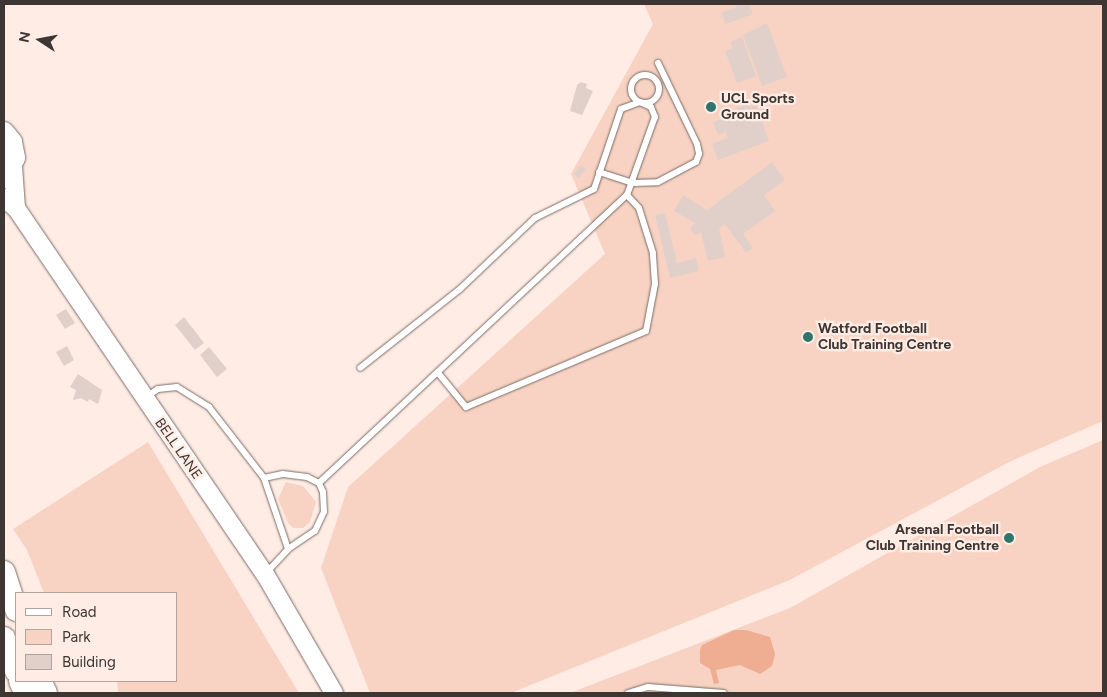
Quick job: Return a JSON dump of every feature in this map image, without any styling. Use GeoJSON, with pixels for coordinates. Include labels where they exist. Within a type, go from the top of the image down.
{"type":"FeatureCollection","features":[{"type":"Feature","properties":{"kind":"highway"},"geometry":{"type":"LineString","coordinates":[[4,572],[15,607]]}},
{"type":"Feature","properties":{"kind":"highway"},"geometry":{"type":"LineString","coordinates":[[4,638],[15,668]]}},
{"type":"Feature","properties":{"kind":"main road"},"geometry":{"type":"LineString","coordinates":[[4,132],[15,150],[9,172]]}},
{"type":"Feature","properties":{"kind":"main road","name":"BELL LANE"},"geometry":{"type":"LineString","coordinates":[[9,172],[10,203],[265,574],[334,693]]}},
{"type":"Feature","properties":{"kind":"lane"},"geometry":{"type":"LineString","coordinates":[[599,172],[633,183],[658,182],[696,162],[699,154],[658,63]]}},
{"type":"Feature","properties":{"kind":"lane"},"geometry":{"type":"LineString","coordinates":[[319,483],[439,374],[627,195],[633,183],[655,117],[651,108],[640,102],[631,92],[632,83],[642,74],[651,76],[658,82],[657,96],[650,102],[640,102],[622,109],[594,189],[535,218],[460,289],[360,368]]}},
{"type":"Feature","properties":{"kind":"lane"},"geometry":{"type":"LineString","coordinates":[[439,374],[466,406],[641,336],[646,332],[655,284],[653,253],[639,208],[627,195]]}},
{"type":"Feature","properties":{"kind":"lane"},"geometry":{"type":"LineString","coordinates":[[143,399],[158,389],[177,387],[209,407],[264,478],[288,549]]}},
{"type":"Feature","properties":{"kind":"lane"},"geometry":{"type":"LineString","coordinates":[[264,478],[283,474],[307,477],[319,483],[324,501],[320,523],[303,542],[288,549],[265,574]]}},
{"type":"Feature","properties":{"kind":"lane"},"geometry":{"type":"LineString","coordinates":[[632,693],[648,687],[724,693]]}},
{"type":"Feature","properties":{"kind":"green space","name":"Watford Football Club Training Centre"},"geometry":{"type":"Polygon","coordinates":[[[644,4],[1103,4],[1103,421],[1011,461],[790,580],[511,693],[370,693],[321,568],[348,487],[605,254],[571,174],[653,24],[644,4]]]}},
{"type":"Feature","properties":{"kind":"green space","name":"Arsenal Football Club Training Centre"},"geometry":{"type":"Polygon","coordinates":[[[1103,440],[1103,693],[570,693],[790,608],[1040,467],[1103,440]]]}},
{"type":"Feature","properties":{"kind":"green space"},"geometry":{"type":"Polygon","coordinates":[[[148,442],[299,693],[118,693],[117,682],[178,682],[178,592],[44,592],[27,550],[13,529],[148,442]]]}},
{"type":"Feature","properties":{"kind":"green space"},"geometry":{"type":"Polygon","coordinates":[[[286,482],[303,486],[316,502],[310,522],[303,528],[293,528],[288,523],[278,499],[286,482]]]}},
{"type":"Feature","properties":{"kind":"shaded area"},"geometry":{"type":"Polygon","coordinates":[[[734,630],[746,630],[770,637],[775,654],[772,666],[760,674],[740,665],[716,670],[719,683],[714,684],[710,669],[700,663],[700,650],[702,645],[734,630]]]}},
{"type":"Feature","properties":{"kind":"building"},"geometry":{"type":"Polygon","coordinates":[[[737,4],[749,4],[753,14],[726,24],[721,13],[735,8],[737,4]]]}},
{"type":"Feature","properties":{"kind":"building"},"geometry":{"type":"Polygon","coordinates":[[[767,23],[787,77],[762,86],[743,35],[767,23]]]}},
{"type":"Feature","properties":{"kind":"building"},"geometry":{"type":"Polygon","coordinates":[[[742,37],[756,76],[737,83],[725,51],[733,48],[730,42],[742,37]]]}},
{"type":"Feature","properties":{"kind":"building"},"geometry":{"type":"Polygon","coordinates":[[[581,82],[587,84],[586,88],[593,91],[582,115],[570,111],[577,85],[581,82]]]}},
{"type":"Feature","properties":{"kind":"building"},"geometry":{"type":"Polygon","coordinates":[[[749,104],[751,107],[756,105],[769,141],[718,160],[712,144],[728,138],[726,132],[718,135],[713,122],[721,119],[719,115],[749,104]]]}},
{"type":"Feature","properties":{"kind":"building"},"geometry":{"type":"Polygon","coordinates":[[[772,162],[785,180],[764,195],[775,211],[743,234],[753,248],[746,253],[725,224],[719,228],[725,257],[708,261],[701,232],[695,235],[690,228],[695,223],[674,211],[683,195],[707,210],[772,162]]]}},
{"type":"Feature","properties":{"kind":"building"},"geometry":{"type":"Polygon","coordinates":[[[581,165],[586,169],[579,178],[574,174],[581,165]]]}},
{"type":"Feature","properties":{"kind":"building"},"geometry":{"type":"Polygon","coordinates":[[[665,213],[677,263],[696,258],[699,271],[670,278],[655,215],[665,213]]]}},
{"type":"Feature","properties":{"kind":"building"},"geometry":{"type":"Polygon","coordinates":[[[66,309],[75,323],[65,329],[56,315],[66,309]]]}},
{"type":"Feature","properties":{"kind":"building"},"geometry":{"type":"Polygon","coordinates":[[[184,317],[204,343],[195,350],[175,325],[184,317]]]}},
{"type":"Feature","properties":{"kind":"building"},"geometry":{"type":"Polygon","coordinates":[[[67,346],[74,360],[64,366],[56,352],[67,346]]]}},
{"type":"Feature","properties":{"kind":"building"},"geometry":{"type":"Polygon","coordinates":[[[209,347],[227,369],[217,377],[200,355],[209,347]]]}},
{"type":"Feature","properties":{"kind":"building"},"geometry":{"type":"Polygon","coordinates":[[[78,374],[102,390],[98,404],[89,399],[88,402],[81,398],[73,400],[76,390],[70,387],[78,374]]]}},
{"type":"Feature","properties":{"kind":"place","name":"UCL Sports Ground"},"geometry":{"type":"Point","coordinates":[711,107]}},
{"type":"Feature","properties":{"kind":"place","name":"Watford Football Club Training Centre"},"geometry":{"type":"Point","coordinates":[808,337]}},
{"type":"Feature","properties":{"kind":"place","name":"Arsenal Football Club Training Centre"},"geometry":{"type":"Point","coordinates":[1009,538]}}]}
